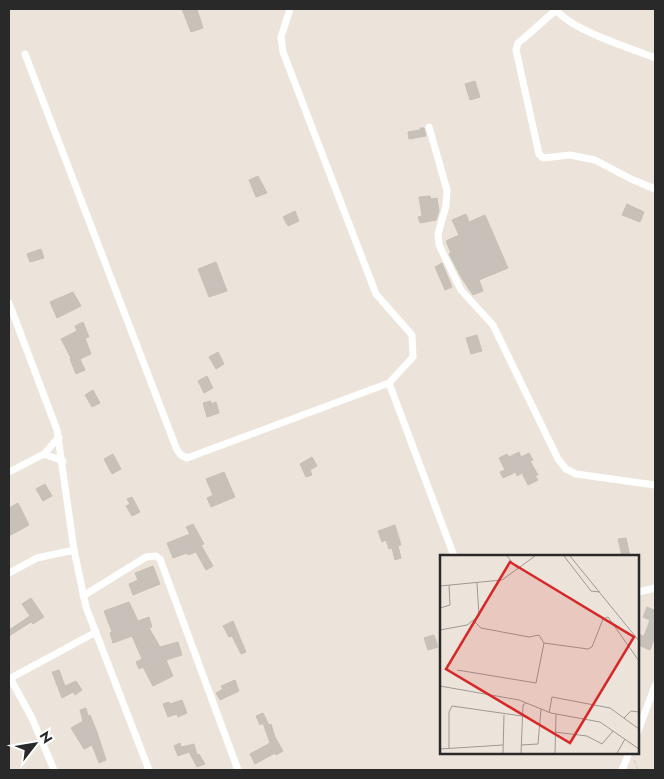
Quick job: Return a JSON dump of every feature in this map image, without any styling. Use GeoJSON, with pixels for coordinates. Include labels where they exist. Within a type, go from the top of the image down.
{"type":"FeatureCollection","features":[{"type":"Feature","properties":{"kind":"street"},"geometry":{"type":"LineString","coordinates":[[25,54],[177,450],[181,456],[187,458],[389,383],[413,357],[412,335],[376,294],[284,52],[281,37],[290,9]]}},
{"type":"Feature","properties":{"kind":"street"},"geometry":{"type":"LineString","coordinates":[[655,58],[575,25],[567,21],[556,9],[518,44],[516,50],[539,154],[543,158],[570,155],[595,160],[655,189]]}},
{"type":"Feature","properties":{"kind":"street"},"geometry":{"type":"LineString","coordinates":[[429,127],[447,190],[446,206],[438,234],[439,245],[461,290],[493,325],[558,459],[566,469],[576,474],[655,485]]}},
{"type":"Feature","properties":{"kind":"street"},"geometry":{"type":"LineString","coordinates":[[9,304],[53,415],[59,437],[82,596],[149,770]]}},
{"type":"Feature","properties":{"kind":"street"},"geometry":{"type":"LineString","coordinates":[[389,383],[454,555]]}},
{"type":"Feature","properties":{"kind":"street"},"geometry":{"type":"LineString","coordinates":[[9,472],[44,454],[59,437]]}},
{"type":"Feature","properties":{"kind":"street"},"geometry":{"type":"LineString","coordinates":[[44,454],[63,461]]}},
{"type":"Feature","properties":{"kind":"street"},"geometry":{"type":"LineString","coordinates":[[9,573],[37,558],[74,550]]}},
{"type":"Feature","properties":{"kind":"street"},"geometry":{"type":"LineString","coordinates":[[82,596],[146,557],[156,556],[160,559],[238,770]]}},
{"type":"Feature","properties":{"kind":"street"},"geometry":{"type":"LineString","coordinates":[[639,592],[655,588]]}},
{"type":"Feature","properties":{"kind":"street"},"geometry":{"type":"LineString","coordinates":[[54,770],[32,718],[10,678],[96,632]]}},
{"type":"Feature","properties":{"kind":"street"},"geometry":{"type":"LineString","coordinates":[[639,728],[655,686]]}},
{"type":"Feature","properties":{"kind":"street"},"geometry":{"type":"LineString","coordinates":[[622,770],[630,754]]}},
{"type":"Feature","properties":{"kind":"path"},"geometry":{"type":"LineString","coordinates":[[630,754],[638,770]]}},
{"type":"Feature","properties":{"kind":"building"},"geometry":{"type":"Polygon","coordinates":[[[182,9],[197,9],[203,28],[191,32],[182,9]]]}},
{"type":"Feature","properties":{"kind":"building"},"geometry":{"type":"Polygon","coordinates":[[[475,81],[480,97],[470,100],[465,84],[475,81]]]}},
{"type":"Feature","properties":{"kind":"building"},"geometry":{"type":"Polygon","coordinates":[[[420,128],[424,128],[426,136],[409,139],[408,132],[420,130],[420,128]]]}},
{"type":"Feature","properties":{"kind":"building"},"geometry":{"type":"Polygon","coordinates":[[[258,176],[267,193],[256,197],[249,180],[258,176]]]}},
{"type":"Feature","properties":{"kind":"building"},"geometry":{"type":"Polygon","coordinates":[[[430,196],[431,199],[437,198],[439,211],[436,220],[420,223],[418,217],[422,216],[419,197],[430,196]]]}},
{"type":"Feature","properties":{"kind":"building"},"geometry":{"type":"Polygon","coordinates":[[[627,204],[644,212],[640,222],[622,215],[627,204]]]}},
{"type":"Feature","properties":{"kind":"building"},"geometry":{"type":"Polygon","coordinates":[[[295,211],[299,221],[288,226],[283,217],[295,211]]]}},
{"type":"Feature","properties":{"kind":"building"},"geometry":{"type":"Polygon","coordinates":[[[466,214],[469,222],[485,215],[508,268],[479,280],[483,291],[473,295],[449,254],[451,253],[446,241],[459,235],[452,220],[466,214]]]}},
{"type":"Feature","properties":{"kind":"building"},"geometry":{"type":"Polygon","coordinates":[[[41,249],[44,258],[30,262],[27,254],[41,249]]]}},
{"type":"Feature","properties":{"kind":"building"},"geometry":{"type":"Polygon","coordinates":[[[216,262],[227,291],[209,297],[198,269],[216,262]]]}},
{"type":"Feature","properties":{"kind":"building"},"geometry":{"type":"Polygon","coordinates":[[[442,263],[452,287],[445,290],[435,267],[442,263]]]}},
{"type":"Feature","properties":{"kind":"building"},"geometry":{"type":"Polygon","coordinates":[[[73,292],[81,306],[57,318],[50,302],[73,292]]]}},
{"type":"Feature","properties":{"kind":"building"},"geometry":{"type":"Polygon","coordinates":[[[83,322],[89,337],[85,338],[91,354],[80,359],[85,370],[76,374],[71,358],[61,339],[77,331],[75,326],[83,322]]]}},
{"type":"Feature","properties":{"kind":"building"},"geometry":{"type":"Polygon","coordinates":[[[477,335],[482,351],[471,354],[466,338],[477,335]]]}},
{"type":"Feature","properties":{"kind":"building"},"geometry":{"type":"Polygon","coordinates":[[[218,352],[224,364],[216,369],[209,357],[218,352]]]}},
{"type":"Feature","properties":{"kind":"building"},"geometry":{"type":"Polygon","coordinates":[[[207,376],[213,388],[204,393],[198,381],[207,376]]]}},
{"type":"Feature","properties":{"kind":"building"},"geometry":{"type":"Polygon","coordinates":[[[93,390],[100,403],[92,407],[85,395],[93,390]]]}},
{"type":"Feature","properties":{"kind":"building"},"geometry":{"type":"Polygon","coordinates":[[[211,401],[211,404],[216,402],[219,413],[207,417],[203,403],[211,401]]]}},
{"type":"Feature","properties":{"kind":"building"},"geometry":{"type":"Polygon","coordinates":[[[519,452],[521,457],[529,453],[533,460],[530,461],[538,475],[535,476],[538,480],[528,485],[522,473],[517,476],[516,472],[503,478],[500,472],[505,470],[499,458],[507,454],[509,457],[519,452]]]}},
{"type":"Feature","properties":{"kind":"building"},"geometry":{"type":"Polygon","coordinates":[[[113,454],[121,469],[112,474],[104,459],[113,454]]]}},
{"type":"Feature","properties":{"kind":"building"},"geometry":{"type":"Polygon","coordinates":[[[312,457],[317,466],[310,470],[312,475],[306,477],[300,464],[312,457]]]}},
{"type":"Feature","properties":{"kind":"building"},"geometry":{"type":"Polygon","coordinates":[[[224,472],[235,497],[211,507],[207,498],[213,495],[206,479],[224,472]]]}},
{"type":"Feature","properties":{"kind":"building"},"geometry":{"type":"Polygon","coordinates":[[[45,484],[52,496],[43,501],[36,489],[45,484]]]}},
{"type":"Feature","properties":{"kind":"building"},"geometry":{"type":"Polygon","coordinates":[[[132,497],[140,512],[132,516],[126,506],[130,504],[127,499],[132,497]]]}},
{"type":"Feature","properties":{"kind":"building"},"geometry":{"type":"Polygon","coordinates":[[[18,503],[29,525],[9,536],[9,508],[18,503]]]}},
{"type":"Feature","properties":{"kind":"building"},"geometry":{"type":"Polygon","coordinates":[[[193,524],[204,544],[201,545],[213,566],[206,570],[196,552],[173,558],[167,543],[190,534],[186,527],[193,524]]]}},
{"type":"Feature","properties":{"kind":"building"},"geometry":{"type":"Polygon","coordinates":[[[395,525],[401,545],[398,546],[401,558],[395,560],[392,548],[389,549],[386,540],[382,542],[378,531],[395,525]]]}},
{"type":"Feature","properties":{"kind":"building"},"geometry":{"type":"Polygon","coordinates":[[[626,538],[630,555],[622,555],[618,539],[626,538]]]}},
{"type":"Feature","properties":{"kind":"building"},"geometry":{"type":"Polygon","coordinates":[[[153,566],[160,584],[133,595],[129,584],[138,580],[135,573],[153,566]]]}},
{"type":"Feature","properties":{"kind":"building"},"geometry":{"type":"Polygon","coordinates":[[[31,598],[44,617],[33,624],[31,622],[9,636],[9,630],[30,616],[22,604],[31,598]]]}},
{"type":"Feature","properties":{"kind":"building"},"geometry":{"type":"Polygon","coordinates":[[[129,602],[138,621],[149,617],[152,627],[149,628],[160,647],[178,642],[182,655],[166,660],[173,676],[153,686],[143,667],[139,669],[136,662],[142,659],[132,636],[113,643],[110,633],[112,632],[104,611],[129,602]]]}},
{"type":"Feature","properties":{"kind":"building"},"geometry":{"type":"Polygon","coordinates":[[[647,607],[654,610],[655,607],[655,637],[650,650],[639,645],[639,634],[644,636],[650,620],[643,617],[647,607]]]}},
{"type":"Feature","properties":{"kind":"building"},"geometry":{"type":"Polygon","coordinates":[[[233,621],[246,652],[241,654],[232,636],[229,637],[223,626],[233,621]]]}},
{"type":"Feature","properties":{"kind":"building"},"geometry":{"type":"Polygon","coordinates":[[[434,635],[438,647],[428,650],[424,638],[434,635]]]}},
{"type":"Feature","properties":{"kind":"building"},"geometry":{"type":"Polygon","coordinates":[[[59,670],[65,686],[76,681],[82,690],[75,695],[73,692],[62,698],[52,672],[59,670]]]}},
{"type":"Feature","properties":{"kind":"building"},"geometry":{"type":"Polygon","coordinates":[[[235,680],[239,691],[220,700],[216,693],[223,689],[221,686],[235,680]]]}},
{"type":"Feature","properties":{"kind":"building"},"geometry":{"type":"Polygon","coordinates":[[[182,700],[187,713],[178,717],[177,714],[168,717],[163,704],[182,700]]]}},
{"type":"Feature","properties":{"kind":"building"},"geometry":{"type":"Polygon","coordinates":[[[86,708],[88,716],[90,715],[97,732],[106,760],[99,763],[92,745],[84,749],[71,728],[83,721],[80,710],[86,708]]]}},
{"type":"Feature","properties":{"kind":"building"},"geometry":{"type":"Polygon","coordinates":[[[263,713],[269,725],[271,724],[275,737],[283,751],[276,755],[275,753],[255,764],[250,754],[270,743],[263,723],[260,725],[256,716],[263,713]]]}},
{"type":"Feature","properties":{"kind":"building"},"geometry":{"type":"Polygon","coordinates":[[[180,743],[181,747],[194,744],[197,755],[199,754],[205,764],[197,767],[189,752],[178,756],[174,746],[180,743]]]}}]}
